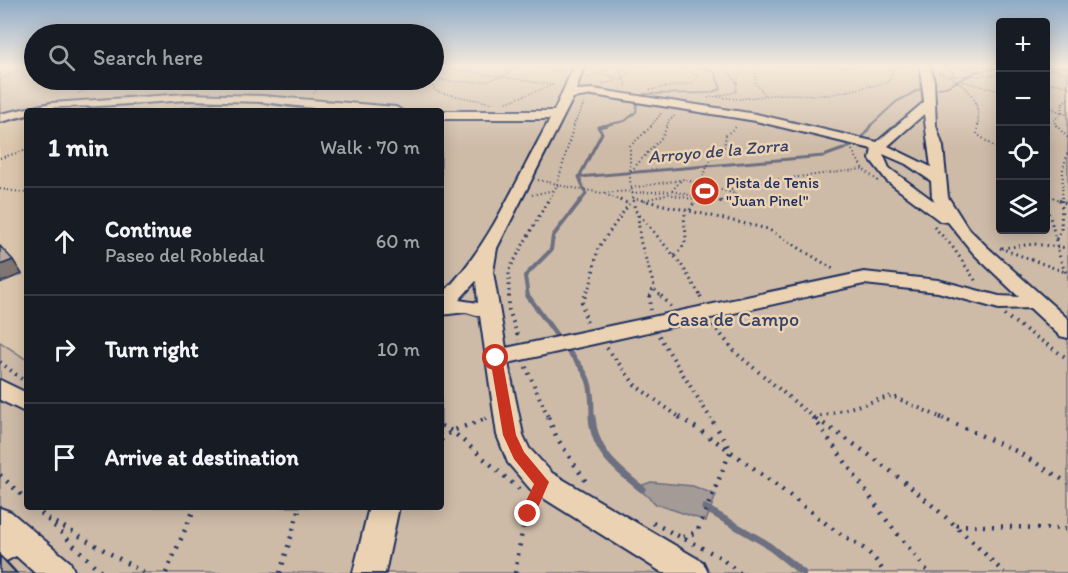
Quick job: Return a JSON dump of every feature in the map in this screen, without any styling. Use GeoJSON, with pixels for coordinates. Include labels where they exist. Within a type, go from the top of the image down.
{"type":"FeatureCollection","features":[{"type":"Feature","properties":{"kind":"street"},"geometry":{"type":"LineString","coordinates":[[444,305],[464,285],[488,248],[569,93]]}},
{"type":"Feature","properties":{"kind":"street"},"geometry":{"type":"LineString","coordinates":[[612,93],[627,94],[665,105],[685,105],[754,116],[880,146],[908,157],[940,181]]}},
{"type":"Feature","properties":{"kind":"street"},"geometry":{"type":"LineString","coordinates":[[929,93],[930,126],[940,181],[940,197],[961,230]]}},
{"type":"Feature","properties":{"kind":"street"},"geometry":{"type":"LineString","coordinates":[[42,108],[187,97],[263,99],[347,108]]}},
{"type":"Feature","properties":{"kind":"street"},"geometry":{"type":"LineString","coordinates":[[929,103],[880,146],[876,154],[878,163],[891,177],[923,198],[961,230],[1032,300],[1068,331]]}},
{"type":"Feature","properties":{"kind":"street"},"geometry":{"type":"LineString","coordinates":[[0,118],[24,112]]}},
{"type":"Feature","properties":{"kind":"street"},"geometry":{"type":"LineString","coordinates":[[444,115],[556,115]]}},
{"type":"Feature","properties":{"kind":"street"},"geometry":{"type":"LineString","coordinates":[[488,248],[484,272],[505,411],[510,435],[537,492],[692,573]]}},
{"type":"Feature","properties":{"kind":"street"},"geometry":{"type":"LineString","coordinates":[[496,358],[652,322],[848,281],[891,279],[942,287],[987,299],[1024,305],[1032,300]]}},
{"type":"Feature","properties":{"kind":"street"},"geometry":{"type":"LineString","coordinates":[[987,299],[1068,337]]}},
{"type":"Feature","properties":{"kind":"street"},"geometry":{"type":"LineString","coordinates":[[444,308],[466,306],[490,312]]}},
{"type":"Feature","properties":{"kind":"street"},"geometry":{"type":"LineString","coordinates":[[0,389],[24,402]]}},
{"type":"Feature","properties":{"kind":"street"},"geometry":{"type":"LineString","coordinates":[[369,573],[383,510]]}},
{"type":"Feature","properties":{"kind":"street"},"geometry":{"type":"LineString","coordinates":[[6,535],[58,573]]}},
{"type":"Feature","properties":{"kind":"path"},"geometry":{"type":"LineString","coordinates":[[440,93],[498,105],[533,93]]}},
{"type":"Feature","properties":{"kind":"path"},"geometry":{"type":"LineString","coordinates":[[590,93],[570,133],[557,185],[509,270],[509,310],[531,349],[526,366],[557,438],[584,482],[592,488]]}},
{"type":"Feature","properties":{"kind":"path"},"geometry":{"type":"LineString","coordinates":[[718,98],[734,93]]}},
{"type":"Feature","properties":{"kind":"path"},"geometry":{"type":"LineString","coordinates":[[631,171],[663,136],[668,121],[693,99],[739,99],[765,95],[830,95],[841,93]]}},
{"type":"Feature","properties":{"kind":"path"},"geometry":{"type":"LineString","coordinates":[[972,93],[978,102],[977,134],[996,148]]}},
{"type":"Feature","properties":{"kind":"path"},"geometry":{"type":"LineString","coordinates":[[1068,99],[1063,102],[1062,113],[1054,120],[1057,129],[1068,138]]}},
{"type":"Feature","properties":{"kind":"path"},"geometry":{"type":"LineString","coordinates":[[665,105],[655,123],[630,146],[633,204],[638,215],[674,255],[707,311],[736,352],[814,418],[873,454],[912,484],[1004,573]]}},
{"type":"Feature","properties":{"kind":"path"},"geometry":{"type":"LineString","coordinates":[[1050,108],[1068,115]]}},
{"type":"Feature","properties":{"kind":"path"},"geometry":{"type":"LineString","coordinates":[[699,183],[710,161],[724,147],[726,135],[738,123]]}},
{"type":"Feature","properties":{"kind":"path"},"geometry":{"type":"LineString","coordinates":[[853,149],[853,155],[862,169],[884,186]]}},
{"type":"Feature","properties":{"kind":"path"},"geometry":{"type":"LineString","coordinates":[[0,158],[24,151]]}},
{"type":"Feature","properties":{"kind":"path"},"geometry":{"type":"LineString","coordinates":[[1056,239],[1061,231],[1060,201],[1064,179],[1063,169],[1068,151]]}},
{"type":"Feature","properties":{"kind":"path"},"geometry":{"type":"LineString","coordinates":[[728,190],[774,180],[862,169]]}},
{"type":"Feature","properties":{"kind":"path"},"geometry":{"type":"LineString","coordinates":[[557,185],[604,193],[632,190],[682,179],[736,193],[729,203],[672,191],[632,190]]}},
{"type":"Feature","properties":{"kind":"path"},"geometry":{"type":"LineString","coordinates":[[672,191],[682,179]]}},
{"type":"Feature","properties":{"kind":"path"},"geometry":{"type":"LineString","coordinates":[[0,189],[24,193]]}},
{"type":"Feature","properties":{"kind":"path"},"geometry":{"type":"LineString","coordinates":[[515,195],[554,190]]}},
{"type":"Feature","properties":{"kind":"path"},"geometry":{"type":"LineString","coordinates":[[604,193],[633,204]]}},
{"type":"Feature","properties":{"kind":"path"},"geometry":{"type":"LineString","coordinates":[[647,201],[668,194],[696,201]]}},
{"type":"Feature","properties":{"kind":"path"},"geometry":{"type":"LineString","coordinates":[[1050,196],[1068,204]]}},
{"type":"Feature","properties":{"kind":"path"},"geometry":{"type":"LineString","coordinates":[[674,255],[686,243],[688,225],[684,215],[698,197]]}},
{"type":"Feature","properties":{"kind":"path"},"geometry":{"type":"LineString","coordinates":[[633,198],[768,229],[848,281]]}},
{"type":"Feature","properties":{"kind":"path"},"geometry":{"type":"LineString","coordinates":[[638,215],[640,240],[650,263],[649,273],[655,290],[680,316]]}},
{"type":"Feature","properties":{"kind":"path"},"geometry":{"type":"LineString","coordinates":[[1050,215],[1056,226],[1056,239],[1068,276]]}},
{"type":"Feature","properties":{"kind":"path"},"geometry":{"type":"LineString","coordinates":[[928,222],[952,246],[987,299],[1011,321],[1068,359]]}},
{"type":"Feature","properties":{"kind":"path"},"geometry":{"type":"LineString","coordinates":[[991,244],[1065,272]]}},
{"type":"Feature","properties":{"kind":"path"},"geometry":{"type":"LineString","coordinates":[[999,248],[1034,244],[1068,248]]}},
{"type":"Feature","properties":{"kind":"path"},"geometry":{"type":"LineString","coordinates":[[655,290],[649,299],[652,322],[731,450],[835,530],[875,556],[884,573]]}},
{"type":"Feature","properties":{"kind":"path"},"geometry":{"type":"LineString","coordinates":[[0,362],[24,381]]}},
{"type":"Feature","properties":{"kind":"path"},"geometry":{"type":"LineString","coordinates":[[814,418],[892,396],[1016,451],[1068,483]]}},
{"type":"Feature","properties":{"kind":"path"},"geometry":{"type":"LineString","coordinates":[[444,438],[452,431],[505,411]]}},
{"type":"Feature","properties":{"kind":"path"},"geometry":{"type":"LineString","coordinates":[[814,418],[888,522],[929,573]]}},
{"type":"Feature","properties":{"kind":"path"},"geometry":{"type":"LineString","coordinates":[[444,427],[537,492],[523,526],[515,573]]}},
{"type":"Feature","properties":{"kind":"path"},"geometry":{"type":"LineString","coordinates":[[683,537],[697,532],[731,450]]}},
{"type":"Feature","properties":{"kind":"path"},"geometry":{"type":"LineString","coordinates":[[0,475],[24,497]]}},
{"type":"Feature","properties":{"kind":"path"},"geometry":{"type":"LineString","coordinates":[[39,510],[102,573]]}},
{"type":"Feature","properties":{"kind":"path"},"geometry":{"type":"LineString","coordinates":[[166,573],[194,510]]}},
{"type":"Feature","properties":{"kind":"path"},"geometry":{"type":"LineString","coordinates":[[280,573],[299,510]]}},
{"type":"Feature","properties":{"kind":"path"},"geometry":{"type":"LineString","coordinates":[[48,518],[144,573]]}},
{"type":"Feature","properties":{"kind":"path"},"geometry":{"type":"LineString","coordinates":[[644,519],[718,556],[740,573]]}},
{"type":"Feature","properties":{"kind":"path"},"geometry":{"type":"LineString","coordinates":[[956,525],[1068,529]]}},
{"type":"Feature","properties":{"kind":"shaded area"},"geometry":{"type":"Polygon","coordinates":[[[226,101],[257,102],[295,108],[180,108],[226,101]]]}},
{"type":"Feature","properties":{"kind":"shaded area"},"geometry":{"type":"Polygon","coordinates":[[[24,118],[24,358],[0,342],[0,123],[24,118]]]}},
{"type":"Feature","properties":{"kind":"shaded area"},"geometry":{"type":"Polygon","coordinates":[[[651,482],[693,486],[716,495],[706,521],[656,504],[637,487],[651,482]]]}},
{"type":"Feature","properties":{"kind":"green space","name":"Casa de Campo"},"geometry":{"type":"Polygon","coordinates":[[[0,93],[996,93],[996,234],[1050,234],[1050,93],[1068,93],[1068,573],[0,573],[0,342],[24,358],[24,510],[444,510],[444,108],[295,108],[257,102],[226,101],[180,108],[24,108],[24,118],[0,123],[0,93]]]}},
{"type":"Feature","properties":{"kind":"building"},"geometry":{"type":"Polygon","coordinates":[[[0,246],[13,260],[0,265],[0,246]]]}},
{"type":"Feature","properties":{"kind":"building"},"geometry":{"type":"Polygon","coordinates":[[[0,556],[16,573],[0,573],[0,556]]]}},
{"type":"Feature","properties":{"kind":"waterway"},"geometry":{"type":"LineString","coordinates":[[601,126],[625,121],[636,112],[637,103],[644,94],[710,93]]}},
{"type":"Feature","properties":{"kind":"waterway","name":"Arroyo de la Zorra"},"geometry":{"type":"LineString","coordinates":[[871,125],[896,102],[913,93]]}},
{"type":"Feature","properties":{"kind":"waterway"},"geometry":{"type":"LineString","coordinates":[[579,177],[602,133],[598,127],[608,125]]}},
{"type":"Feature","properties":{"kind":"waterway","name":"Arroyo de la Zorra"},"geometry":{"type":"LineString","coordinates":[[863,137],[871,125]]}},
{"type":"Feature","properties":{"kind":"waterway","name":"Arroyo de la Zorra"},"geometry":{"type":"LineString","coordinates":[[579,177],[824,156],[857,144]]}},
{"type":"Feature","properties":{"kind":"waterway"},"geometry":{"type":"LineString","coordinates":[[579,177],[586,194],[580,202]]}},
{"type":"Feature","properties":{"kind":"waterway"},"geometry":{"type":"LineString","coordinates":[[528,297],[525,276],[551,250],[553,236],[581,200]]}},
{"type":"Feature","properties":{"kind":"waterway"},"geometry":{"type":"LineString","coordinates":[[528,296],[560,340]]}},
{"type":"Feature","properties":{"kind":"waterway"},"geometry":{"type":"LineString","coordinates":[[565,347],[588,379],[592,419]]}},
{"type":"Feature","properties":{"kind":"waterway"},"geometry":{"type":"LineString","coordinates":[[592,417],[597,440],[608,459],[642,489]]}},
{"type":"Feature","properties":{"kind":"waterway"},"geometry":{"type":"LineString","coordinates":[[705,508],[765,543],[803,573]]}},
{"type":"Feature","properties":{"kind":"place","name":"Pista de Tenis \"Juan Pinel\""},"geometry":{"type":"Point","coordinates":[705,191]}},
{"type":"Feature","properties":{"kind":"route"},"geometry":{"type":"LineString","coordinates":[[496,358],[510,435],[518,455],[530,472],[542,482],[528,514]]}}]}
